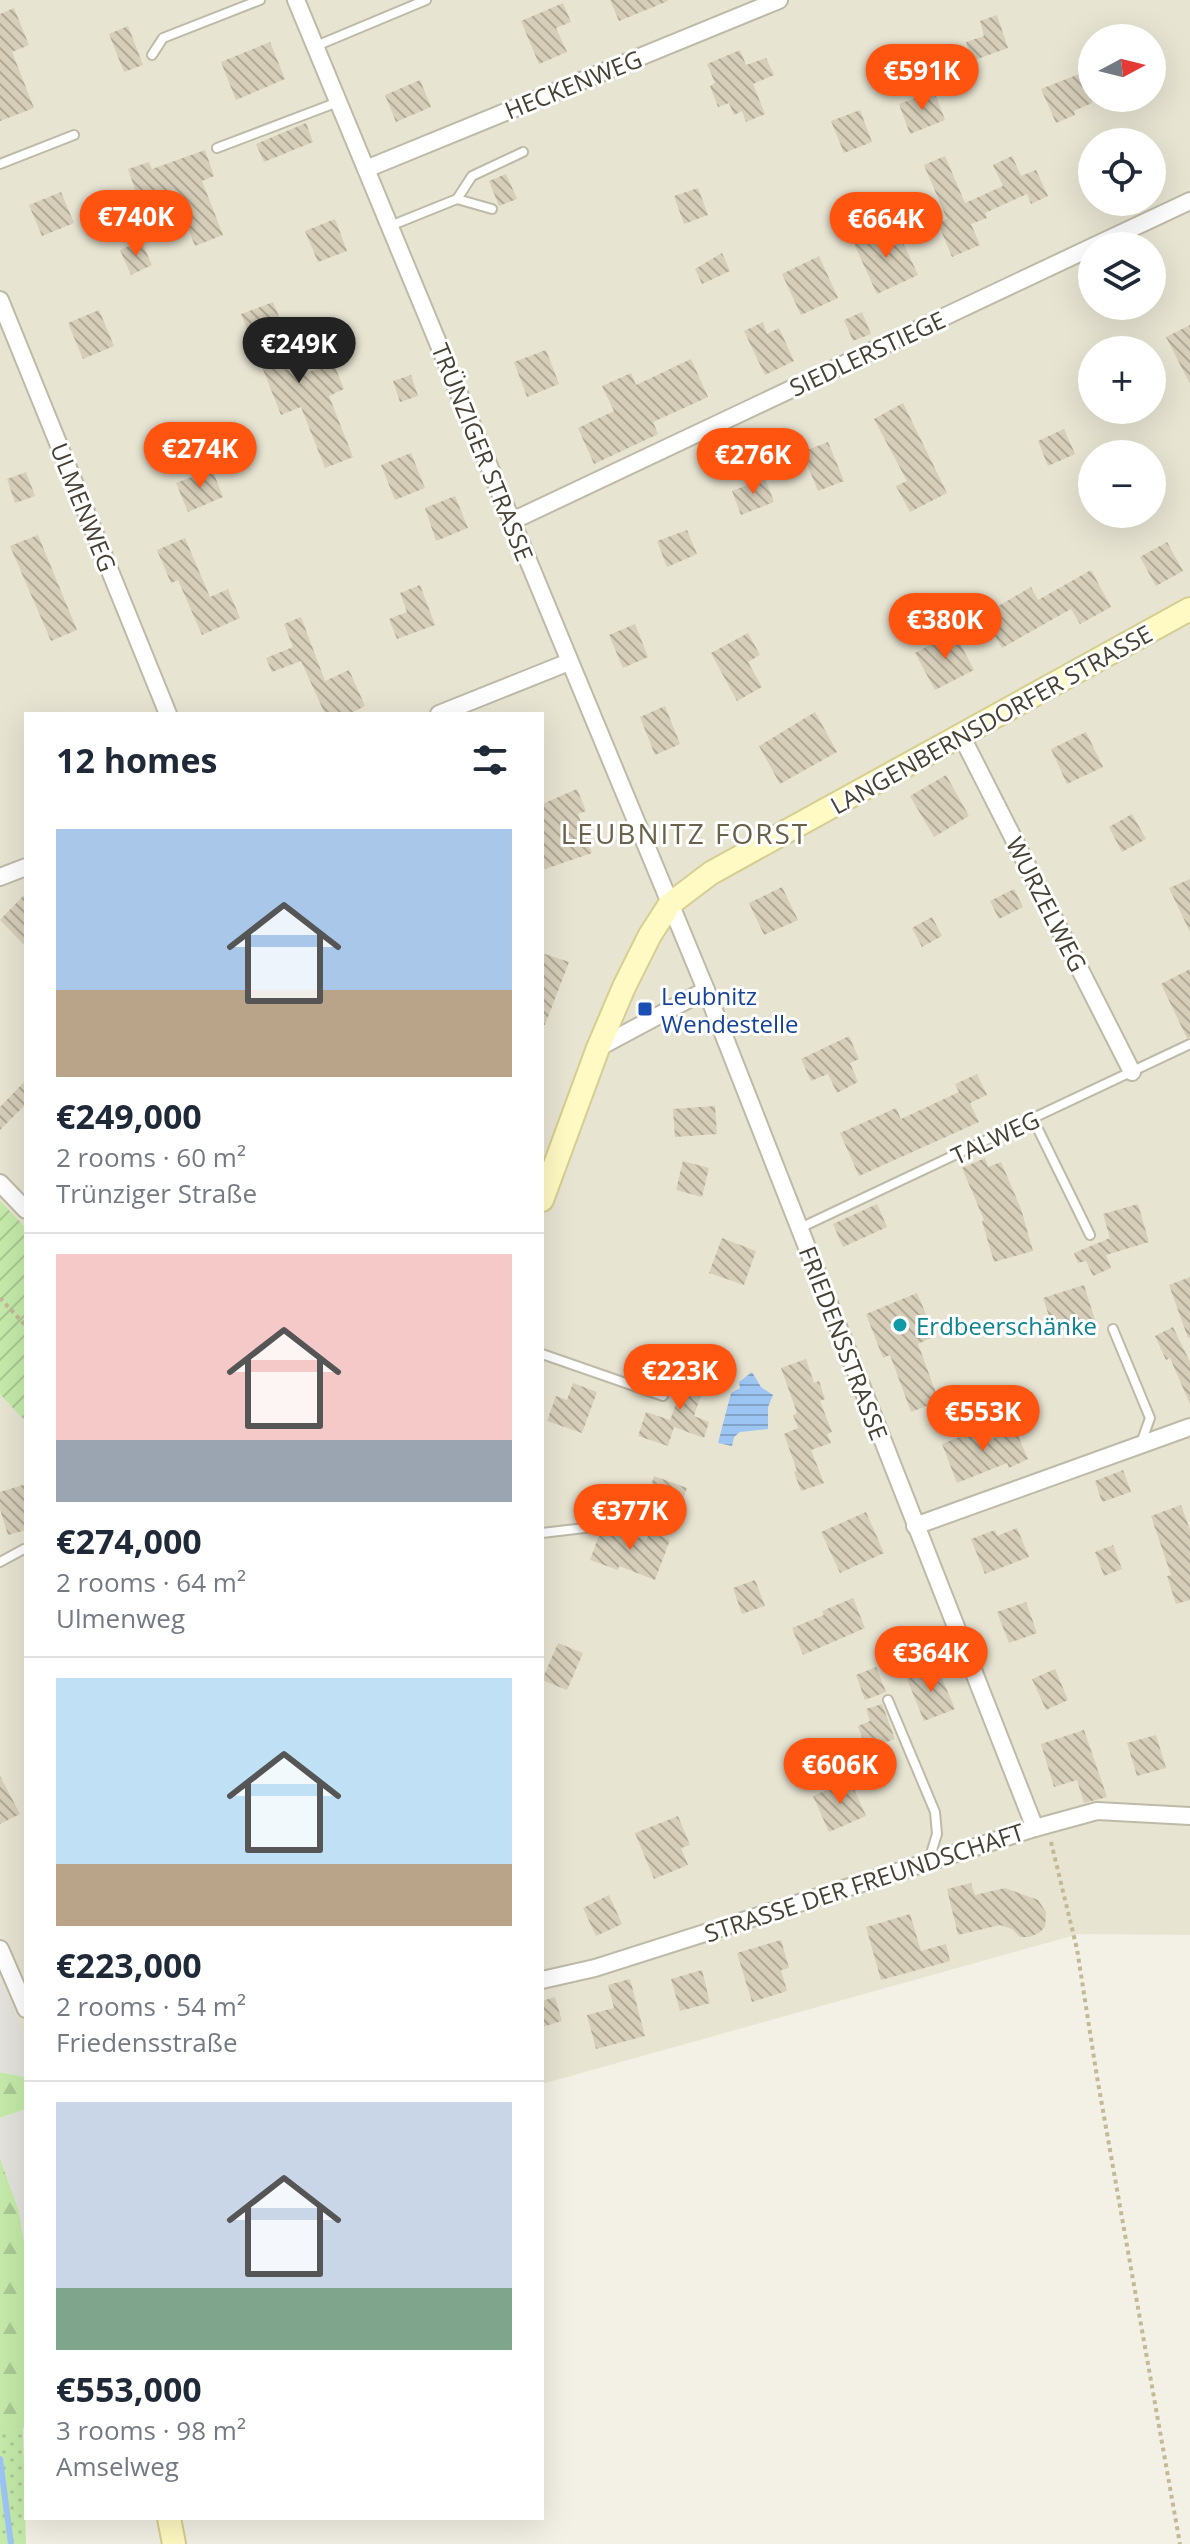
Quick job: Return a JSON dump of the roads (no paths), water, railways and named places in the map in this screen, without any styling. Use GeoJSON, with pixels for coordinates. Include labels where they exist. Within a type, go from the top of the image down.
{"type":"FeatureCollection","features":[{"type":"Feature","properties":{"kind":"street","name":"TRÜNZIGER STRASSE"},"geometry":{"type":"LineString","coordinates":[[296,0],[670,904]]}},
{"type":"Feature","properties":{"kind":"street","name":"HECKENWEG"},"geometry":{"type":"LineString","coordinates":[[366,169],[779,0]]}},
{"type":"Feature","properties":{"kind":"street","name":"SIEDLERSTIEGE"},"geometry":{"type":"LineString","coordinates":[[1123,232],[1190,201]]}},
{"type":"Feature","properties":{"kind":"street","name":"SIEDLERSTIEGE"},"geometry":{"type":"LineString","coordinates":[[512,521],[1078,253]]}},
{"type":"Feature","properties":{"kind":"street","name":"ULMENWEG"},"geometry":{"type":"LineString","coordinates":[[0,300],[167,712]]}},
{"type":"Feature","properties":{"kind":"street","name":"LANGENBERNSDORFER STRASSE"},"geometry":{"type":"LineString","coordinates":[[670,904],[711,873],[1190,609]]}},
{"type":"Feature","properties":{"kind":"street"},"geometry":{"type":"LineString","coordinates":[[444,712],[569,662]]}},
{"type":"Feature","properties":{"kind":"street","name":"WURZELWEG"},"geometry":{"type":"LineString","coordinates":[[961,735],[1132,1072]]}},
{"type":"Feature","properties":{"kind":"street"},"geometry":{"type":"LineString","coordinates":[[0,877],[24,868]]}},
{"type":"Feature","properties":{"kind":"street"},"geometry":{"type":"LineString","coordinates":[[544,1195],[624,987],[670,904]]}},
{"type":"Feature","properties":{"kind":"street","name":"FRIEDENSSTRASSE"},"geometry":{"type":"LineString","coordinates":[[670,904],[915,1526],[1041,1826]]}},
{"type":"Feature","properties":{"kind":"street"},"geometry":{"type":"LineString","coordinates":[[598,1048],[706,990]]}},
{"type":"Feature","properties":{"kind":"street"},"geometry":{"type":"LineString","coordinates":[[0,1183],[24,1208]]}},
{"type":"Feature","properties":{"kind":"street"},"geometry":{"type":"LineString","coordinates":[[915,1526],[1190,1427]]}},
{"type":"Feature","properties":{"kind":"street","name":"STRASSE DER FREUNDSCHAFT"},"geometry":{"type":"LineString","coordinates":[[544,1980],[595,1968],[1097,1811],[1190,1816]]}},
{"type":"Feature","properties":{"kind":"street"},"geometry":{"type":"LineString","coordinates":[[0,1949],[24,2004]]}},
{"type":"Feature","properties":{"kind":"street"},"geometry":{"type":"LineString","coordinates":[[169,2520],[174,2544]]}},
{"type":"Feature","properties":{"kind":"lane"},"geometry":{"type":"LineString","coordinates":[[152,55],[163,38],[260,0]]}},
{"type":"Feature","properties":{"kind":"lane"},"geometry":{"type":"LineString","coordinates":[[315,47],[426,0]]}},
{"type":"Feature","properties":{"kind":"lane"},"geometry":{"type":"LineString","coordinates":[[217,148],[338,102]]}},
{"type":"Feature","properties":{"kind":"lane"},"geometry":{"type":"LineString","coordinates":[[0,164],[74,135]]}},
{"type":"Feature","properties":{"kind":"lane"},"geometry":{"type":"LineString","coordinates":[[390,226],[457,199],[472,176],[523,152]]}},
{"type":"Feature","properties":{"kind":"lane"},"geometry":{"type":"LineString","coordinates":[[457,199],[492,209]]}},
{"type":"Feature","properties":{"kind":"lane","name":"TALWEG"},"geometry":{"type":"LineString","coordinates":[[799,1228],[1190,1044]]}},
{"type":"Feature","properties":{"kind":"lane"},"geometry":{"type":"LineString","coordinates":[[1033,1119],[1090,1235]]}},
{"type":"Feature","properties":{"kind":"lane"},"geometry":{"type":"LineString","coordinates":[[1113,1329],[1150,1418],[1141,1445]]}},
{"type":"Feature","properties":{"kind":"lane"},"geometry":{"type":"LineString","coordinates":[[544,1355],[663,1396]]}},
{"type":"Feature","properties":{"kind":"lane"},"geometry":{"type":"LineString","coordinates":[[544,1533],[593,1527]]}},
{"type":"Feature","properties":{"kind":"lane"},"geometry":{"type":"LineString","coordinates":[[0,1562],[24,1549]]}},
{"type":"Feature","properties":{"kind":"lane"},"geometry":{"type":"LineString","coordinates":[[888,1700],[935,1812],[937,1834],[929,1862]]}},
{"type":"Feature","properties":{"kind":"water"},"geometry":{"type":"Polygon","coordinates":[[[752,1372],[761,1387],[773,1395],[768,1407],[768,1429],[740,1432],[734,1437],[732,1446],[718,1443],[731,1393],[740,1388],[739,1382],[752,1372]]]}},
{"type":"Feature","properties":{"kind":"waterway"},"geometry":{"type":"LineString","coordinates":[[0,2459],[11,2544]]}},
{"type":"Feature","properties":{"kind":"place","name":"Leubnitz Wendestelle"},"geometry":{"type":"Point","coordinates":[645,1009]}},
{"type":"Feature","properties":{"kind":"place","name":"Erdbeerschänke"},"geometry":{"type":"Point","coordinates":[900,1325]}},
{"type":"Feature","properties":{"kind":"district","name":"LEUBNITZ FORST"},"geometry":{"type":"Point","coordinates":[685,833]}}]}
